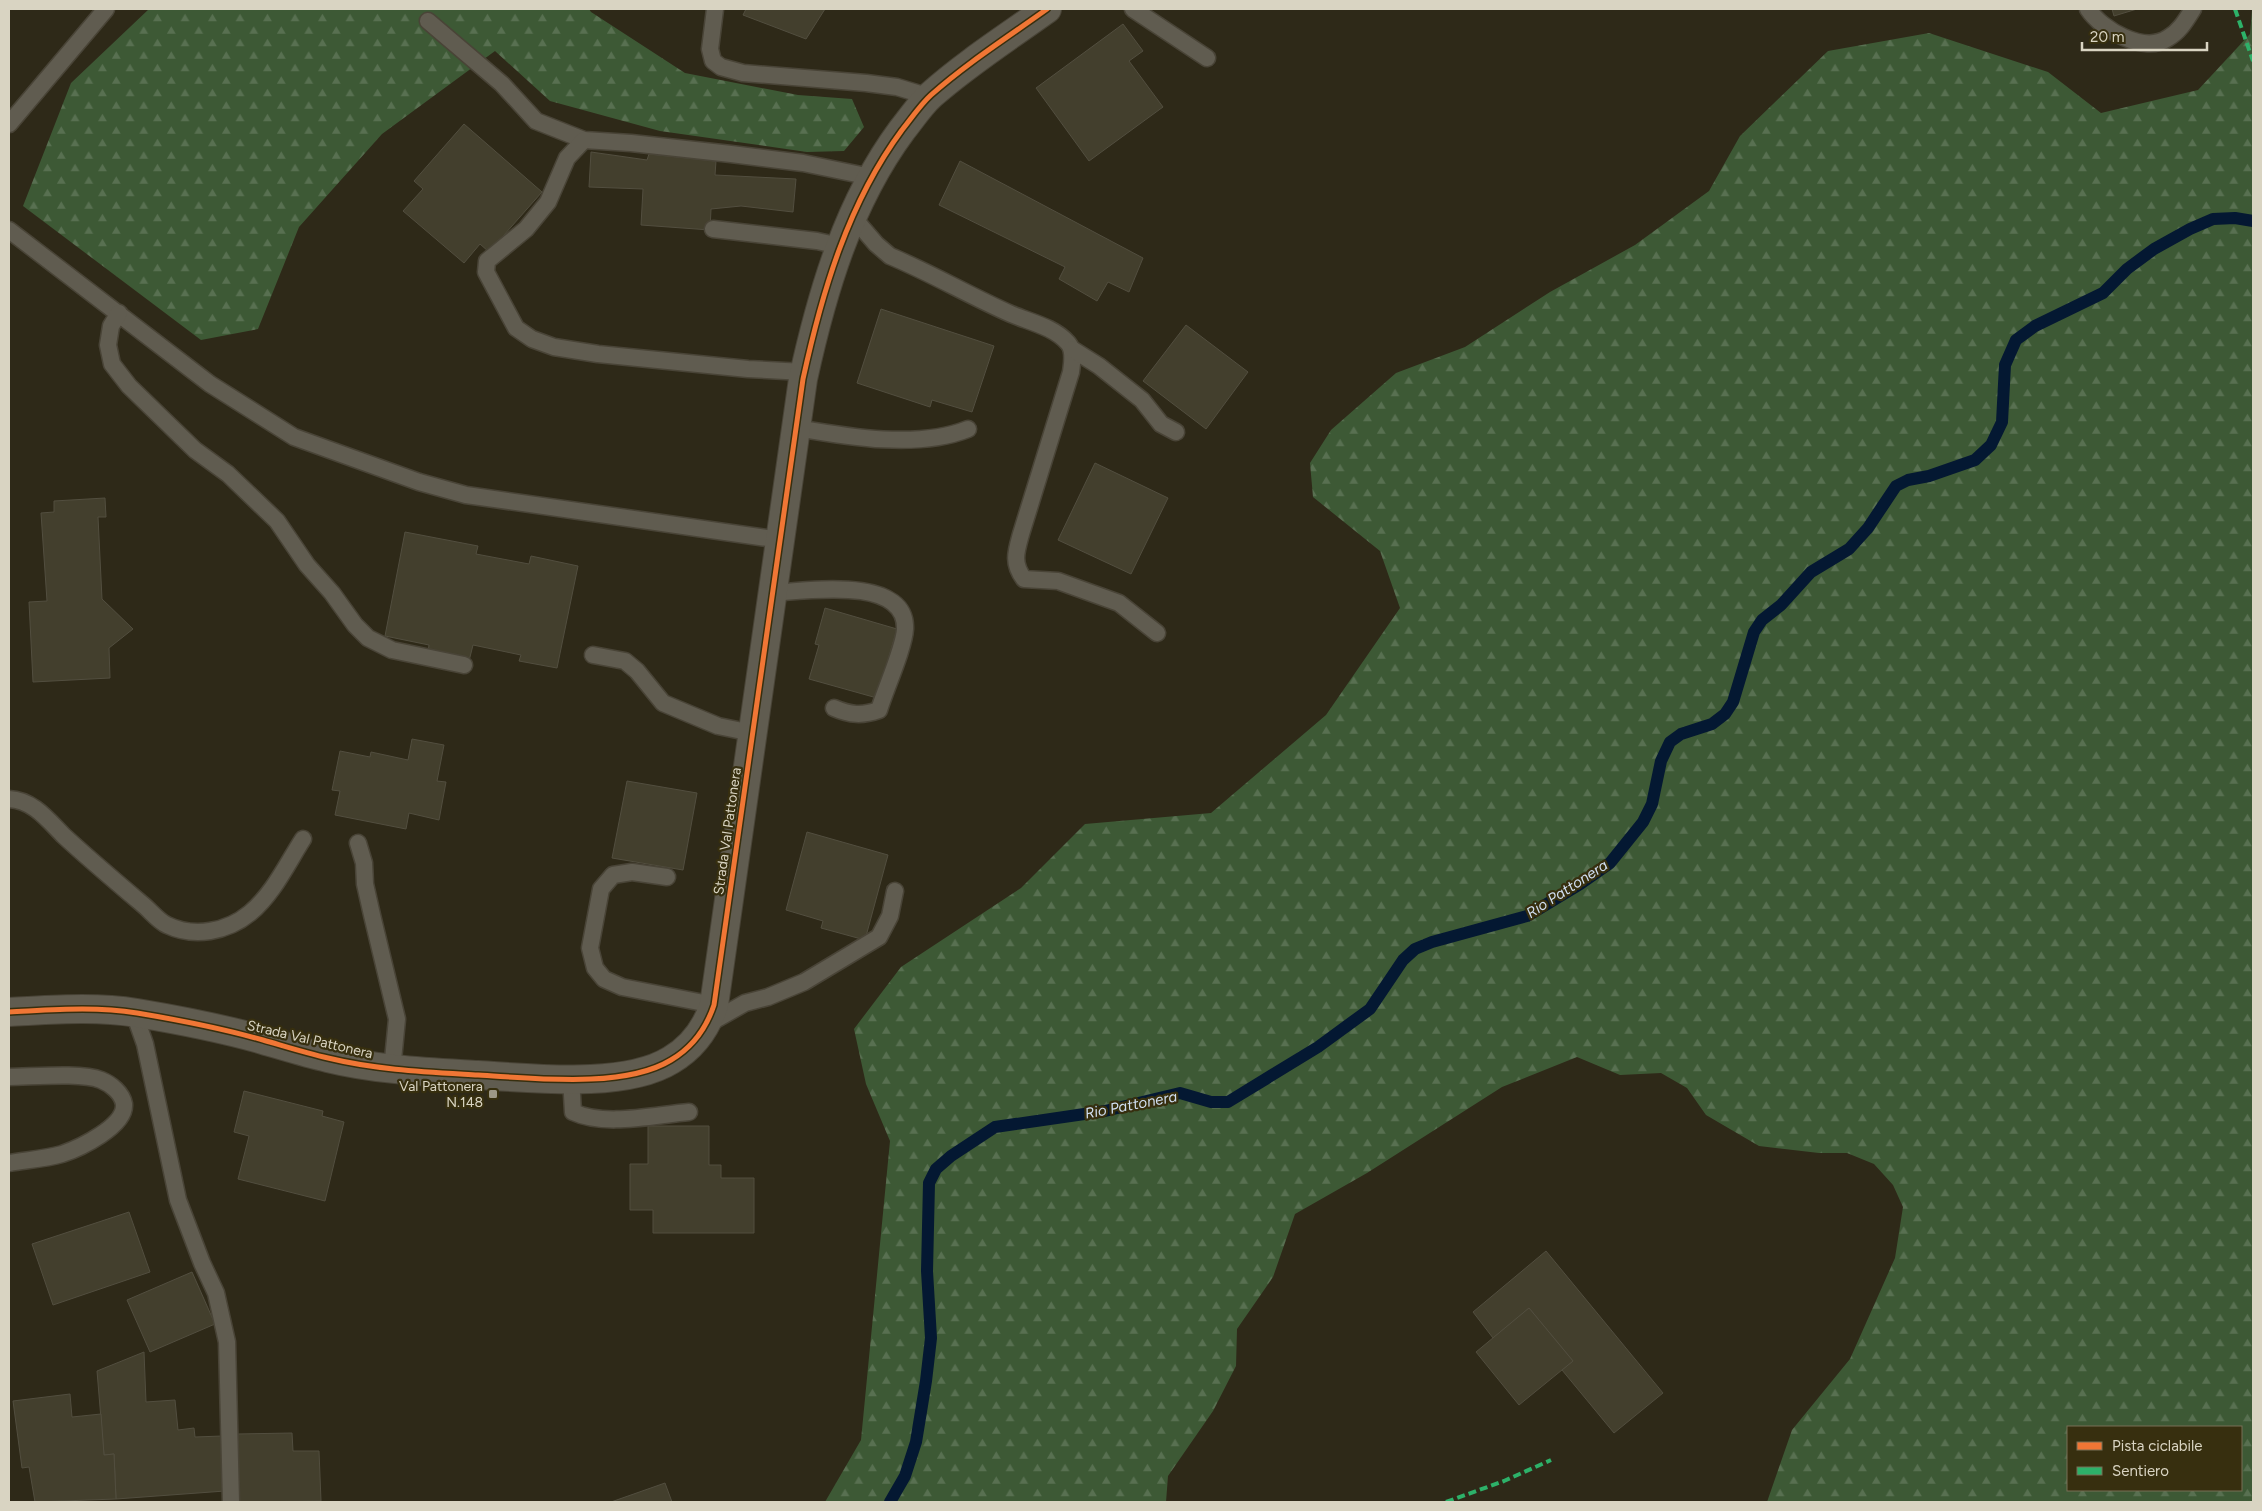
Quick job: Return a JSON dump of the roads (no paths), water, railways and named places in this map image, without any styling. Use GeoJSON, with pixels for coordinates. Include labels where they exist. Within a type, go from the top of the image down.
{"type":"FeatureCollection","features":[{"type":"Feature","properties":{"kind":"street","name":"Strada Val Pattonera"},"geometry":{"type":"LineString","coordinates":[[9,1012],[106,1009],[134,1012],[261,1039],[328,1058],[392,1070],[543,1079],[601,1079],[647,1070],[671,1061],[692,1045],[711,1014],[804,372],[827,286],[840,246],[871,177],[891,145],[930,97],[961,70],[1038,12]]}},
{"type":"Feature","properties":{"kind":"lane"},"geometry":{"type":"LineString","coordinates":[[9,124],[106,9]]}},
{"type":"Feature","properties":{"kind":"lane"},"geometry":{"type":"LineString","coordinates":[[715,9],[710,49],[713,61],[721,67],[743,73],[889,86],[930,97]]}},
{"type":"Feature","properties":{"kind":"lane"},"geometry":{"type":"LineString","coordinates":[[1133,9],[1207,58]]}},
{"type":"Feature","properties":{"kind":"lane"},"geometry":{"type":"LineString","coordinates":[[2088,9],[2094,17],[2116,34],[2140,44],[2166,40],[2182,27],[2192,9]]}},
{"type":"Feature","properties":{"kind":"lane"},"geometry":{"type":"LineString","coordinates":[[428,21],[502,84],[536,121],[584,140],[631,143],[740,155],[832,168],[871,177]]}},
{"type":"Feature","properties":{"kind":"lane"},"geometry":{"type":"LineString","coordinates":[[584,140],[567,158],[548,202],[526,229],[487,261],[486,272],[493,289],[516,328],[532,339],[554,347],[580,351],[748,369],[804,372]]}},
{"type":"Feature","properties":{"kind":"lane"},"geometry":{"type":"LineString","coordinates":[[852,216],[876,244],[890,256],[1055,333],[1069,343],[1072,349],[1071,372],[1021,534],[1016,555],[1016,569],[1024,579],[1058,581],[1118,603],[1157,633]]}},
{"type":"Feature","properties":{"kind":"lane"},"geometry":{"type":"LineString","coordinates":[[713,229],[817,241],[840,246]]}},
{"type":"Feature","properties":{"kind":"lane"},"geometry":{"type":"LineString","coordinates":[[9,230],[210,384],[294,437],[419,482],[466,495],[781,540]]}},
{"type":"Feature","properties":{"kind":"lane"},"geometry":{"type":"LineString","coordinates":[[119,313],[110,326],[108,344],[112,364],[129,386],[195,450],[228,474],[277,522],[307,565],[368,638],[392,650],[464,665]]}},
{"type":"Feature","properties":{"kind":"lane"},"geometry":{"type":"LineString","coordinates":[[1072,349],[1099,366],[1142,400],[1160,424],[1176,432]]}},
{"type":"Feature","properties":{"kind":"lane"},"geometry":{"type":"LineString","coordinates":[[797,428],[875,439],[920,439],[956,434],[968,429]]}},
{"type":"Feature","properties":{"kind":"lane"},"geometry":{"type":"LineString","coordinates":[[772,593],[815,590],[872,592],[890,599],[901,611],[905,628],[878,710],[865,715],[847,714],[834,708]]}},
{"type":"Feature","properties":{"kind":"lane"},"geometry":{"type":"LineString","coordinates":[[593,654],[625,662],[636,671],[663,703],[718,726],[752,733]]}},
{"type":"Feature","properties":{"kind":"lane"},"geometry":{"type":"LineString","coordinates":[[9,799],[24,801],[37,810],[90,860],[166,925],[184,931],[201,932],[226,927],[249,914],[268,894],[303,839]]}},
{"type":"Feature","properties":{"kind":"lane"},"geometry":{"type":"LineString","coordinates":[[358,843],[364,863],[365,884],[372,915],[398,1020],[392,1070]]}},
{"type":"Feature","properties":{"kind":"lane"},"geometry":{"type":"LineString","coordinates":[[667,877],[632,872],[613,875],[607,882],[602,889],[590,948],[594,968],[604,979],[622,987],[711,1014],[768,997],[804,982],[880,937],[890,916],[895,891]]}},
{"type":"Feature","properties":{"kind":"lane"},"geometry":{"type":"LineString","coordinates":[[134,1012],[145,1044],[178,1200],[198,1255],[216,1292],[224,1323],[227,1342],[231,1502]]}},
{"type":"Feature","properties":{"kind":"lane"},"geometry":{"type":"LineString","coordinates":[[9,1077],[100,1079],[114,1088],[123,1099],[124,1111],[117,1123],[93,1140],[70,1150],[42,1158],[9,1163]]}},
{"type":"Feature","properties":{"kind":"lane"},"geometry":{"type":"LineString","coordinates":[[571,1078],[573,1112],[581,1116],[594,1119],[689,1112]]}},
{"type":"Feature","properties":{"kind":"waterway","name":"Rio Pattonera"},"geometry":{"type":"LineString","coordinates":[[890,1502],[905,1476],[916,1442],[926,1381],[931,1338],[927,1271],[929,1183],[936,1169],[951,1156],[995,1127],[1105,1111],[1180,1093],[1211,1102],[1228,1102],[1318,1047],[1370,1009],[1403,960],[1415,949],[1432,942],[1527,916],[1580,884],[1610,863],[1643,822],[1652,804],[1661,761],[1670,742],[1681,734],[1712,724],[1725,714],[1733,702],[1754,632],[1762,620],[1781,605],[1811,572],[1849,549],[1868,528],[1896,486],[1908,480],[1929,476],[1975,460],[1991,445],[2002,422],[2005,365],[2016,340],[2035,326],[2103,293],[2127,269],[2154,249],[2190,229],[2213,219],[2235,218],[2253,221]]}},
{"type":"Feature","properties":{"kind":"place","name":"Val Pattonera N.148"},"geometry":{"type":"Point","coordinates":[493,1094]}}]}
